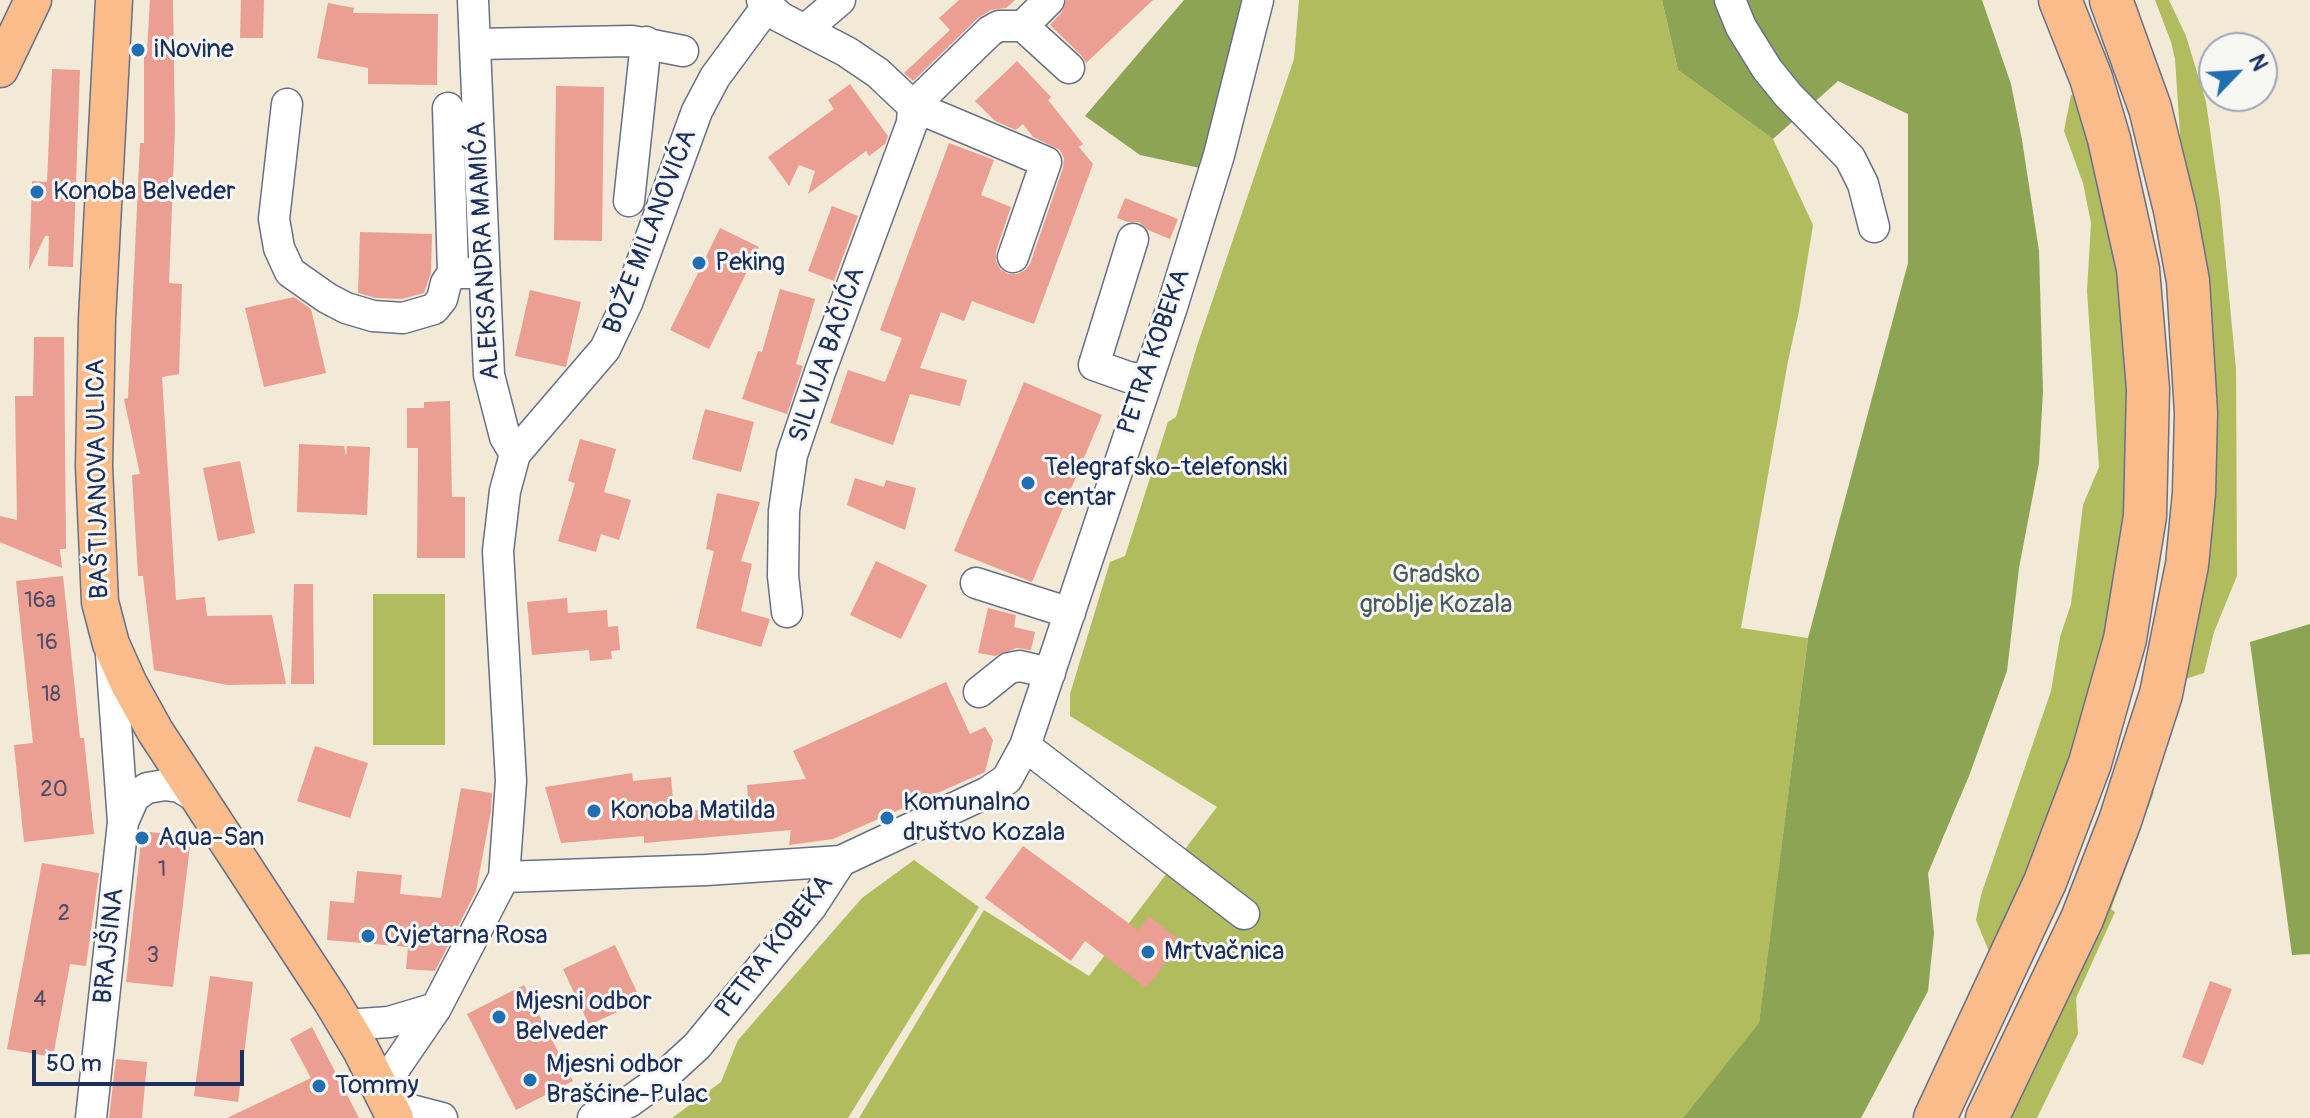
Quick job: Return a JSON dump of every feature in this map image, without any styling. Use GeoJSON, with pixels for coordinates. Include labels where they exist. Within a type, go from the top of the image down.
{"type":"FeatureCollection","features":[{"type":"Feature","properties":{"kind":"highway"},"geometry":{"type":"LineString","coordinates":[[1935,1118],[2045,882],[2090,763],[2125,639],[2145,516],[2148,389],[2138,269],[2109,139],[2091,78],[2060,0]]}},
{"type":"Feature","properties":{"kind":"highway"},"geometry":{"type":"LineString","coordinates":[[1987,1118],[2082,919],[2120,821],[2161,694],[2187,565],[2194,493],[2196,413],[2188,281],[2175,210],[2150,108],[2111,0]]}},
{"type":"Feature","properties":{"kind":"main road"},"geometry":{"type":"LineString","coordinates":[[0,69],[33,0]]}},
{"type":"Feature","properties":{"kind":"main road","name":"BAŠTIJANOVA ULICA"},"geometry":{"type":"LineString","coordinates":[[114,0],[97,319],[94,466],[100,602],[111,644],[148,719],[346,1025],[389,1105]]}},
{"type":"Feature","properties":{"kind":"street","name":"ALEKSANDRA MAMIĆA"},"geometry":{"type":"LineString","coordinates":[[473,0],[489,375],[505,437],[515,454]]}},
{"type":"Feature","properties":{"kind":"street"},"geometry":{"type":"LineString","coordinates":[[806,29],[840,0]]}},
{"type":"Feature","properties":{"kind":"street"},"geometry":{"type":"LineString","coordinates":[[1023,26],[1049,0]]}},
{"type":"Feature","properties":{"kind":"street","name":"PETRA KOBEKA"},"geometry":{"type":"LineString","coordinates":[[504,877],[706,870],[841,861],[988,792],[1007,779],[1025,746],[1147,380],[1219,155],[1258,0]]}},
{"type":"Feature","properties":{"kind":"street"},"geometry":{"type":"LineString","coordinates":[[1730,0],[1741,27],[1767,69],[1850,158],[1863,184],[1874,227]]}},
{"type":"Feature","properties":{"kind":"street"},"geometry":{"type":"LineString","coordinates":[[765,3],[780,17],[806,29],[878,73],[913,106],[1046,162],[1013,257]]}},
{"type":"Feature","properties":{"kind":"street","name":"BOŽE MILANOVIĆA"},"geometry":{"type":"LineString","coordinates":[[504,877],[511,781],[498,551],[505,491],[515,454],[605,349],[627,303],[697,111],[715,77],[765,3]]}},
{"type":"Feature","properties":{"kind":"street"},"geometry":{"type":"LineString","coordinates":[[913,106],[990,31],[999,26],[1023,26],[1069,68]]}},
{"type":"Feature","properties":{"kind":"street"},"geometry":{"type":"LineString","coordinates":[[476,44],[646,42],[683,51]]}},
{"type":"Feature","properties":{"kind":"street"},"geometry":{"type":"LineString","coordinates":[[629,201],[646,42]]}},
{"type":"Feature","properties":{"kind":"street"},"geometry":{"type":"LineString","coordinates":[[287,104],[274,219],[279,248],[290,272],[346,308],[373,316],[403,318],[434,309],[442,299],[446,283],[453,273],[448,108]]}},
{"type":"Feature","properties":{"kind":"street","name":"SILVIJA BAČIĆA"},"geometry":{"type":"LineString","coordinates":[[787,612],[783,576],[784,511],[792,455],[912,123],[913,106]]}},
{"type":"Feature","properties":{"kind":"street"},"geometry":{"type":"LineString","coordinates":[[1133,239],[1094,365],[1147,380]]}},
{"type":"Feature","properties":{"kind":"street"},"geometry":{"type":"LineString","coordinates":[[453,273],[483,273]]}},
{"type":"Feature","properties":{"kind":"street"},"geometry":{"type":"LineString","coordinates":[[976,583],[1070,613]]}},
{"type":"Feature","properties":{"kind":"street","name":"BRAJŠINA"},"geometry":{"type":"LineString","coordinates":[[91,1118],[123,822],[111,644]]}},
{"type":"Feature","properties":{"kind":"street"},"geometry":{"type":"LineString","coordinates":[[979,692],[1009,668],[1020,666],[1050,673]]}},
{"type":"Feature","properties":{"kind":"street"},"geometry":{"type":"LineString","coordinates":[[1025,746],[1244,914]]}},
{"type":"Feature","properties":{"kind":"street","name":"BRAJŠINA"},"geometry":{"type":"LineString","coordinates":[[123,822],[134,797],[147,788],[165,785],[179,787],[198,798]]}},
{"type":"Feature","properties":{"kind":"street","name":"PETRA KOBEKA"},"geometry":{"type":"LineString","coordinates":[[593,1118],[629,1102],[651,1087],[697,1046],[811,907],[841,861]]}},
{"type":"Feature","properties":{"kind":"street"},"geometry":{"type":"LineString","coordinates":[[442,1118],[389,1105],[395,1068],[436,1008],[504,877]]}},
{"type":"Feature","properties":{"kind":"street"},"geometry":{"type":"LineString","coordinates":[[346,1025],[389,1022],[436,1008]]}},
{"type":"Feature","properties":{"kind":"green space"},"geometry":{"type":"Polygon","coordinates":[[[1184,0],[1254,0],[1209,170],[1140,155],[1085,116],[1184,0]]]}},
{"type":"Feature","properties":{"kind":"green space","name":"Gradsko groblje Kozala"},"geometry":{"type":"Polygon","coordinates":[[[1299,0],[1662,0],[1678,70],[1773,139],[1813,225],[1741,628],[1808,638],[1759,1024],[1683,1118],[859,1118],[984,910],[1089,976],[1217,807],[1070,716],[1070,694],[1110,562],[1125,556],[1168,422],[1176,417],[1294,59],[1299,0]]]}},
{"type":"Feature","properties":{"kind":"green space"},"geometry":{"type":"Polygon","coordinates":[[[1662,0],[1982,0],[2011,84],[2022,140],[2039,251],[2043,391],[2039,463],[2019,568],[2007,671],[1969,776],[1928,873],[1934,933],[1928,991],[1861,1118],[1683,1118],[1759,1023],[1808,638],[1908,263],[1908,114],[1838,81],[1773,139],[1678,70],[1662,0]]]}},
{"type":"Feature","properties":{"kind":"green space"},"geometry":{"type":"Polygon","coordinates":[[[2155,0],[2169,0],[2186,36],[2198,76],[2198,112],[2207,112],[2220,201],[2236,369],[2237,576],[2214,632],[2204,673],[2185,679],[2198,624],[2208,554],[2175,59],[2155,0]]]}},
{"type":"Feature","properties":{"kind":"green space"},"geometry":{"type":"Polygon","coordinates":[[[2071,95],[2075,96],[2087,130],[2115,252],[2129,384],[2126,493],[2112,607],[2076,747],[2036,850],[1990,954],[1976,920],[1981,895],[2051,691],[2060,637],[2071,604],[2083,505],[2099,467],[2087,291],[2091,223],[2083,183],[2064,131],[2071,95]]]}},
{"type":"Feature","properties":{"kind":"green space"},"geometry":{"type":"Polygon","coordinates":[[[373,594],[445,594],[445,745],[373,745],[373,594]]]}},
{"type":"Feature","properties":{"kind":"green space"},"geometry":{"type":"Polygon","coordinates":[[[2310,624],[2310,954],[2292,955],[2250,642],[2310,624]]]}},
{"type":"Feature","properties":{"kind":"green space"},"geometry":{"type":"Polygon","coordinates":[[[2151,791],[2154,792],[2111,909],[2115,912],[2076,998],[2078,1034],[2037,1118],[2008,1118],[2151,791]]]}},
{"type":"Feature","properties":{"kind":"green space"},"geometry":{"type":"Polygon","coordinates":[[[914,860],[979,907],[848,1118],[672,1118],[721,1082],[738,1040],[862,898],[914,860]]]}},
{"type":"Feature","properties":{"kind":"building"},"geometry":{"type":"Polygon","coordinates":[[[150,0],[173,0],[175,129],[169,283],[182,284],[179,374],[162,377],[176,600],[205,597],[207,616],[272,615],[286,684],[227,685],[154,670],[143,576],[138,576],[132,475],[140,474],[124,399],[128,398],[140,143],[144,143],[144,51],[147,51],[150,0]]]}},
{"type":"Feature","properties":{"kind":"building"},"geometry":{"type":"Polygon","coordinates":[[[241,0],[264,0],[263,38],[240,38],[241,0]]]}},
{"type":"Feature","properties":{"kind":"building"},"geometry":{"type":"Polygon","coordinates":[[[959,0],[1015,0],[1006,8],[991,10],[978,18],[913,81],[904,73],[950,30],[939,18],[959,0]]]}},
{"type":"Feature","properties":{"kind":"building"},"geometry":{"type":"Polygon","coordinates":[[[1066,0],[1153,0],[1086,63],[1050,25],[1062,12],[1066,0]]]}},
{"type":"Feature","properties":{"kind":"building"},"geometry":{"type":"Polygon","coordinates":[[[328,3],[354,8],[353,13],[438,14],[437,85],[368,84],[368,68],[317,58],[328,3]]]}},
{"type":"Feature","properties":{"kind":"building"},"geometry":{"type":"Polygon","coordinates":[[[1017,61],[1051,97],[1048,100],[1083,144],[1079,147],[1093,164],[1034,324],[972,301],[964,321],[941,312],[920,368],[967,380],[960,406],[910,394],[893,445],[830,423],[848,370],[885,382],[902,338],[880,330],[949,143],[994,160],[981,195],[1011,207],[996,251],[996,261],[1000,269],[1008,274],[1017,274],[1030,264],[1064,158],[1060,150],[1033,137],[1023,124],[1016,130],[995,121],[975,101],[1017,61]]]}},
{"type":"Feature","properties":{"kind":"building"},"geometry":{"type":"Polygon","coordinates":[[[52,69],[80,70],[73,267],[48,266],[49,236],[45,236],[29,270],[32,181],[47,182],[52,69]]]}},
{"type":"Feature","properties":{"kind":"building"},"geometry":{"type":"Polygon","coordinates":[[[850,84],[888,136],[885,144],[869,156],[866,151],[808,194],[815,171],[799,165],[789,186],[768,157],[834,109],[828,100],[850,84]]]}},
{"type":"Feature","properties":{"kind":"building"},"geometry":{"type":"Polygon","coordinates":[[[556,86],[604,87],[602,241],[554,240],[556,86]]]}},
{"type":"Feature","properties":{"kind":"building"},"geometry":{"type":"Polygon","coordinates":[[[1125,198],[1178,219],[1170,239],[1148,230],[1139,222],[1117,218],[1125,198]]]}},
{"type":"Feature","properties":{"kind":"building"},"geometry":{"type":"Polygon","coordinates":[[[832,206],[858,216],[834,281],[808,271],[832,206]]]}},
{"type":"Feature","properties":{"kind":"building"},"geometry":{"type":"Polygon","coordinates":[[[720,228],[759,247],[709,349],[670,330],[720,228]]]}},
{"type":"Feature","properties":{"kind":"building"},"geometry":{"type":"Polygon","coordinates":[[[360,232],[432,234],[431,273],[424,293],[402,299],[376,298],[358,293],[360,232]]]}},
{"type":"Feature","properties":{"kind":"building"},"geometry":{"type":"Polygon","coordinates":[[[780,289],[815,299],[796,364],[803,366],[787,414],[742,399],[758,351],[762,352],[780,289]]]}},
{"type":"Feature","properties":{"kind":"building"},"geometry":{"type":"Polygon","coordinates":[[[530,290],[581,302],[566,367],[515,356],[530,290]]]}},
{"type":"Feature","properties":{"kind":"building"},"geometry":{"type":"Polygon","coordinates":[[[294,297],[311,309],[326,373],[264,387],[245,308],[294,297]]]}},
{"type":"Feature","properties":{"kind":"building"},"geometry":{"type":"Polygon","coordinates":[[[34,337],[64,337],[66,549],[60,549],[62,568],[0,542],[0,516],[17,520],[15,396],[33,396],[34,337]]]}},
{"type":"Feature","properties":{"kind":"building","name":"Telegrafsko-telefonski centar"},"geometry":{"type":"Polygon","coordinates":[[[1024,382],[1102,415],[1032,582],[954,551],[1024,382]]]}},
{"type":"Feature","properties":{"kind":"building"},"geometry":{"type":"Polygon","coordinates":[[[450,401],[452,497],[465,497],[465,558],[417,558],[418,448],[407,448],[407,408],[424,408],[424,402],[450,401]]]}},
{"type":"Feature","properties":{"kind":"building"},"geometry":{"type":"Polygon","coordinates":[[[705,409],[754,422],[741,472],[692,459],[705,409]]]}},
{"type":"Feature","properties":{"kind":"building"},"geometry":{"type":"Polygon","coordinates":[[[580,439],[616,449],[604,492],[631,500],[619,540],[601,534],[596,552],[558,541],[575,483],[568,481],[580,439]]]}},
{"type":"Feature","properties":{"kind":"building"},"geometry":{"type":"Polygon","coordinates":[[[299,444],[344,446],[346,456],[347,446],[370,447],[367,515],[297,512],[299,444]]]}},
{"type":"Feature","properties":{"kind":"building"},"geometry":{"type":"Polygon","coordinates":[[[240,461],[255,533],[218,541],[203,468],[240,461]]]}},
{"type":"Feature","properties":{"kind":"building"},"geometry":{"type":"Polygon","coordinates":[[[855,478],[884,487],[886,480],[916,488],[905,530],[847,505],[855,478]]]}},
{"type":"Feature","properties":{"kind":"building"},"geometry":{"type":"Polygon","coordinates":[[[717,493],[760,502],[741,561],[752,564],[741,611],[770,619],[761,647],[696,628],[714,551],[706,549],[717,493]]]}},
{"type":"Feature","properties":{"kind":"building"},"geometry":{"type":"Polygon","coordinates":[[[876,561],[927,585],[901,639],[850,615],[876,561]]]}},
{"type":"Feature","properties":{"kind":"building"},"geometry":{"type":"Polygon","coordinates":[[[63,576],[80,738],[84,738],[94,834],[24,842],[14,745],[33,743],[16,581],[63,576]]]}},
{"type":"Feature","properties":{"kind":"building"},"geometry":{"type":"Polygon","coordinates":[[[294,584],[313,584],[314,684],[291,684],[294,584]]]}},
{"type":"Feature","properties":{"kind":"building"},"geometry":{"type":"Polygon","coordinates":[[[567,598],[568,613],[607,610],[608,627],[618,626],[620,650],[611,651],[612,659],[590,661],[589,650],[532,655],[527,602],[567,598]]]}},
{"type":"Feature","properties":{"kind":"building"},"geometry":{"type":"Polygon","coordinates":[[[988,608],[1016,615],[1014,627],[1035,632],[1031,650],[1017,648],[995,656],[978,653],[988,608]]]}},
{"type":"Feature","properties":{"kind":"building"},"geometry":{"type":"Polygon","coordinates":[[[946,682],[970,734],[985,727],[993,740],[985,772],[833,839],[789,845],[791,830],[644,843],[644,836],[561,843],[545,787],[632,773],[633,781],[671,777],[674,812],[749,806],[747,785],[806,779],[793,751],[946,682]]]}},
{"type":"Feature","properties":{"kind":"building"},"geometry":{"type":"Polygon","coordinates":[[[315,746],[368,763],[350,818],[297,801],[315,746]]]}},
{"type":"Feature","properties":{"kind":"building"},"geometry":{"type":"Polygon","coordinates":[[[461,788],[492,793],[491,811],[476,891],[435,971],[406,969],[408,947],[327,940],[330,901],[354,903],[357,871],[402,875],[400,894],[441,898],[461,788]]]}},
{"type":"Feature","properties":{"kind":"building"},"geometry":{"type":"Polygon","coordinates":[[[142,831],[191,837],[173,987],[126,982],[142,831]]]}},
{"type":"Feature","properties":{"kind":"building"},"geometry":{"type":"Polygon","coordinates":[[[1023,846],[1138,930],[1149,916],[1182,942],[1146,988],[1085,941],[1071,961],[985,898],[1023,846]]]}},
{"type":"Feature","properties":{"kind":"building"},"geometry":{"type":"Polygon","coordinates":[[[42,863],[99,873],[86,966],[70,964],[53,1057],[7,1049],[42,863]]]}},
{"type":"Feature","properties":{"kind":"building"},"geometry":{"type":"Polygon","coordinates":[[[615,945],[641,1001],[589,1025],[563,969],[615,945]]]}},
{"type":"Feature","properties":{"kind":"building"},"geometry":{"type":"Polygon","coordinates":[[[210,976],[253,982],[238,1102],[194,1096],[210,976]]]}},
{"type":"Feature","properties":{"kind":"building"},"geometry":{"type":"Polygon","coordinates":[[[2210,981],[2232,989],[2203,1065],[2182,1057],[2210,981]]]}},
{"type":"Feature","properties":{"kind":"building"},"geometry":{"type":"Polygon","coordinates":[[[524,985],[573,1081],[516,1110],[467,1014],[524,985]]]}},
{"type":"Feature","properties":{"kind":"building","name":"Tommy"},"geometry":{"type":"Polygon","coordinates":[[[312,1027],[359,1118],[227,1118],[311,1078],[290,1039],[312,1027]]]}},
{"type":"Feature","properties":{"kind":"building"},"geometry":{"type":"Polygon","coordinates":[[[116,1059],[147,1062],[142,1118],[109,1118],[116,1059]]]}},
{"type":"Feature","properties":{"kind":"place","name":"iNovine"},"geometry":{"type":"Point","coordinates":[138,50]}},
{"type":"Feature","properties":{"kind":"place","name":"Konoba Belveder"},"geometry":{"type":"Point","coordinates":[37,192]}},
{"type":"Feature","properties":{"kind":"place","name":"Peking"},"geometry":{"type":"Point","coordinates":[699,263]}},
{"type":"Feature","properties":{"kind":"place","name":"Telegrafsko-telefonski centar"},"geometry":{"type":"Point","coordinates":[1028,483]}},
{"type":"Feature","properties":{"kind":"place","name":"Konoba Matilda"},"geometry":{"type":"Point","coordinates":[594,811]}},
{"type":"Feature","properties":{"kind":"place","name":"Komunalno društvo Kozala"},"geometry":{"type":"Point","coordinates":[887,818]}},
{"type":"Feature","properties":{"kind":"place","name":"Aqua-San"},"geometry":{"type":"Point","coordinates":[142,838]}},
{"type":"Feature","properties":{"kind":"place","name":"Cvjetarna Rosa"},"geometry":{"type":"Point","coordinates":[368,936]}},
{"type":"Feature","properties":{"kind":"place","name":"Mrtvačnica"},"geometry":{"type":"Point","coordinates":[1148,952]}},
{"type":"Feature","properties":{"kind":"place","name":"Mjesni odbor Belveder"},"geometry":{"type":"Point","coordinates":[499,1017]}},
{"type":"Feature","properties":{"kind":"place","name":"Mjesni odbor Brašćine-Pulac"},"geometry":{"type":"Point","coordinates":[530,1080]}},
{"type":"Feature","properties":{"kind":"place","name":"Tommy"},"geometry":{"type":"Point","coordinates":[319,1086]}}]}
